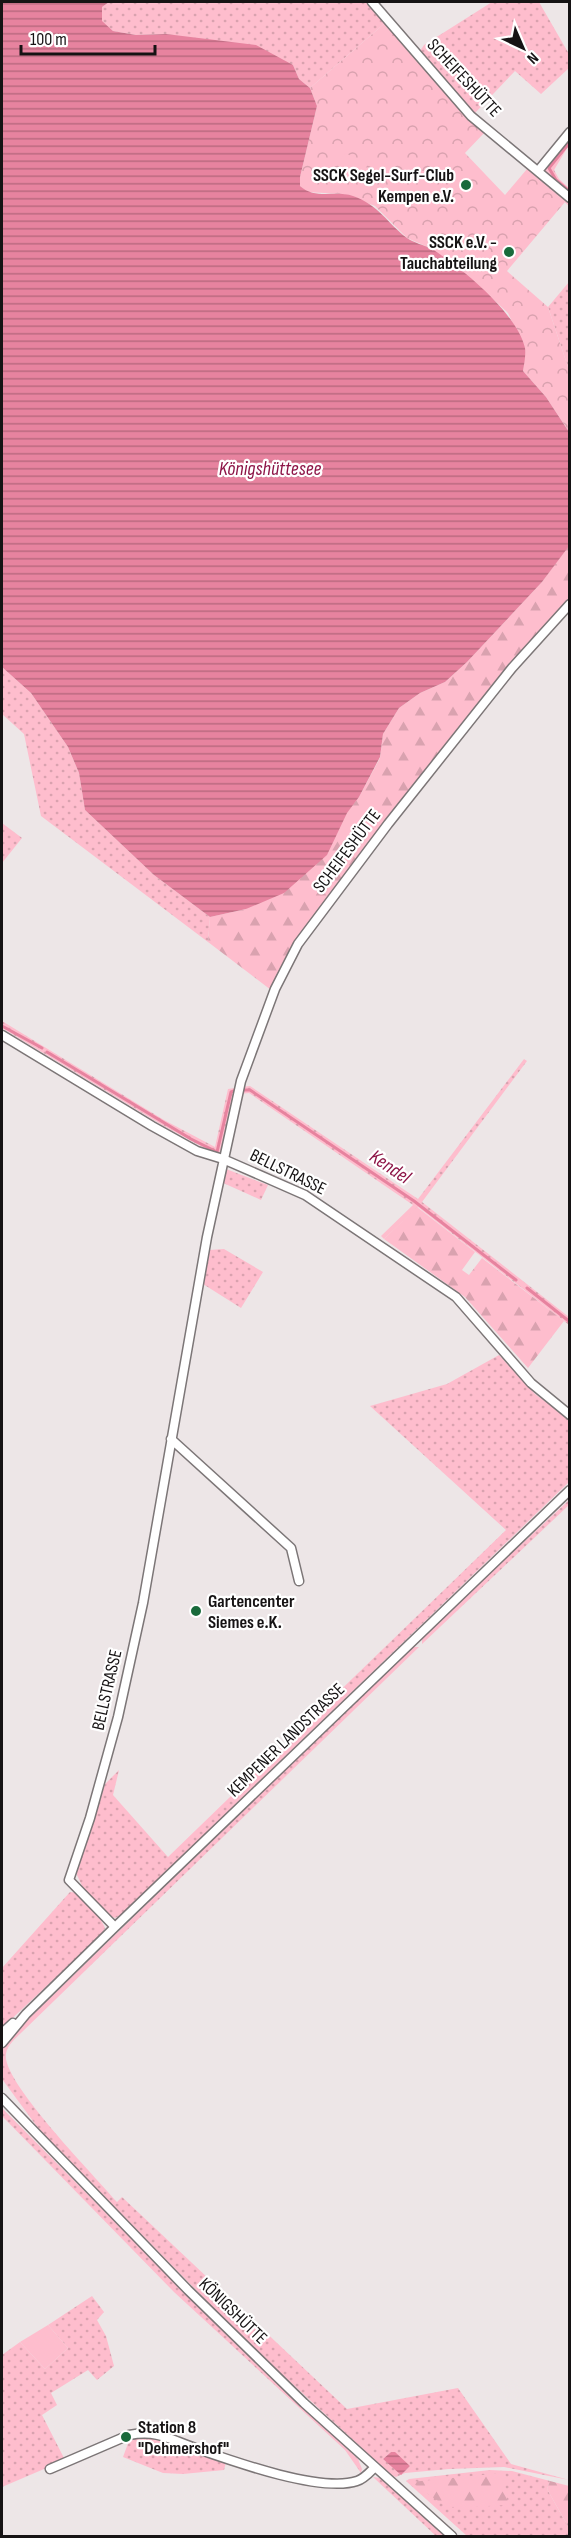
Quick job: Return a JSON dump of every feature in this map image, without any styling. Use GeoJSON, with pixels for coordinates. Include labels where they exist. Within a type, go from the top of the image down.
{"type":"FeatureCollection","features":[{"type":"Feature","properties":{"kind":"street","name":"SCHEIFESHÜTTE"},"geometry":{"type":"LineString","coordinates":[[372,2],[471,116],[570,198]]}},
{"type":"Feature","properties":{"kind":"street"},"geometry":{"type":"LineString","coordinates":[[538,171],[570,132]]}},
{"type":"Feature","properties":{"kind":"street","name":"SCHEIFESHÜTTE"},"geometry":{"type":"LineString","coordinates":[[219,1176],[241,1081],[274,989],[298,944],[388,824],[512,668],[570,604]]}},
{"type":"Feature","properties":{"kind":"street","name":"BELLSTRASSE"},"geometry":{"type":"LineString","coordinates":[[2,1035],[197,1151],[223,1159],[305,1195],[456,1298],[531,1383],[557,1406],[570,1413]]}},
{"type":"Feature","properties":{"kind":"street","name":"BELLSTRASSE"},"geometry":{"type":"LineString","coordinates":[[115,1927],[69,1880],[90,1818],[118,1717],[143,1603],[219,1176]]}},
{"type":"Feature","properties":{"kind":"street"},"geometry":{"type":"LineString","coordinates":[[171,1439],[291,1548],[299,1581]]}},
{"type":"Feature","properties":{"kind":"street","name":"KEMPENER LANDSTRASSE"},"geometry":{"type":"LineString","coordinates":[[2,2033],[26,2014],[570,1490]]}},
{"type":"Feature","properties":{"kind":"street","name":"KEMPENER LANDSTRASSE"},"geometry":{"type":"LineString","coordinates":[[2,2043],[26,2014]]}},
{"type":"Feature","properties":{"kind":"street"},"geometry":{"type":"LineString","coordinates":[[2,2089],[23,2119]]}},
{"type":"Feature","properties":{"kind":"street","name":"KÖNIGSHÜTTE"},"geometry":{"type":"LineString","coordinates":[[2,2098],[188,2290],[304,2403],[452,2536]]}},
{"type":"Feature","properties":{"kind":"street"},"geometry":{"type":"LineString","coordinates":[[50,2469],[129,2435],[142,2433],[170,2437],[193,2447],[262,2469],[325,2482],[358,2481],[375,2467]]}},
{"type":"Feature","properties":{"kind":"green space"},"geometry":{"type":"Polygon","coordinates":[[[109,2],[377,2],[420,51],[424,45],[492,2],[539,2],[569,54],[569,68],[541,94],[515,71],[475,113],[542,171],[569,137],[569,145],[554,170],[559,179],[569,188],[569,206],[469,118],[385,23],[310,88],[299,79],[293,65],[166,34],[136,35],[113,31],[102,22],[102,7],[109,2]]]}},
{"type":"Feature","properties":{"kind":"green space"},"geometry":{"type":"Polygon","coordinates":[[[385,23],[485,132],[465,153],[505,195],[527,169],[565,202],[507,271],[548,307],[569,370],[569,432],[546,397],[523,371],[525,349],[508,313],[494,300],[430,248],[407,238],[375,206],[343,194],[306,192],[300,186],[300,177],[317,106],[310,88],[385,23]]]}},
{"type":"Feature","properties":{"kind":"green space"},"geometry":{"type":"Polygon","coordinates":[[[345,153],[368,164],[361,177],[338,166],[345,153]]]}},
{"type":"Feature","properties":{"kind":"green space"},"geometry":{"type":"Polygon","coordinates":[[[569,282],[569,370],[548,307],[569,282]]]}},
{"type":"Feature","properties":{"kind":"green space"},"geometry":{"type":"Polygon","coordinates":[[[569,545],[569,600],[511,666],[384,824],[271,990],[208,942],[210,917],[246,909],[347,812],[359,797],[380,758],[383,734],[399,708],[420,693],[445,682],[467,662],[542,582],[569,545]]]}},
{"type":"Feature","properties":{"kind":"green space"},"geometry":{"type":"Polygon","coordinates":[[[2,667],[31,693],[68,747],[79,773],[85,810],[154,875],[210,917],[208,942],[41,816],[24,734],[2,714],[2,667]]]}},
{"type":"Feature","properties":{"kind":"green space"},"geometry":{"type":"Polygon","coordinates":[[[2,823],[22,838],[2,863],[2,823]]]}},
{"type":"Feature","properties":{"kind":"green space"},"geometry":{"type":"Polygon","coordinates":[[[2,1021],[164,1120],[215,1147],[228,1089],[235,1088],[221,1150],[217,1155],[162,1125],[2,1028],[2,1021]]]}},
{"type":"Feature","properties":{"kind":"green space"},"geometry":{"type":"Polygon","coordinates":[[[524,1059],[527,1061],[422,1202],[569,1317],[569,1325],[418,1207],[384,1239],[381,1236],[413,1205],[249,1093],[240,1094],[241,1087],[250,1086],[418,1199],[524,1059]]]}},
{"type":"Feature","properties":{"kind":"green space"},"geometry":{"type":"Polygon","coordinates":[[[226,1169],[268,1185],[261,1200],[221,1182],[226,1169]]]}},
{"type":"Feature","properties":{"kind":"green space"},"geometry":{"type":"Polygon","coordinates":[[[417,1207],[475,1252],[462,1270],[469,1275],[482,1258],[564,1321],[528,1368],[465,1297],[384,1239],[417,1207]]]}},
{"type":"Feature","properties":{"kind":"green space"},"geometry":{"type":"Polygon","coordinates":[[[224,1249],[263,1272],[241,1308],[203,1284],[209,1250],[224,1249]]]}},
{"type":"Feature","properties":{"kind":"green space"},"geometry":{"type":"Polygon","coordinates":[[[499,1355],[535,1394],[569,1419],[569,1482],[121,1915],[115,1918],[108,1915],[83,1888],[76,1866],[101,1788],[119,1770],[113,1795],[168,1857],[506,1530],[370,1406],[447,1384],[499,1355]]]}},
{"type":"Feature","properties":{"kind":"green space"},"geometry":{"type":"Polygon","coordinates":[[[569,1500],[569,1505],[422,1644],[422,1637],[569,1500]]]}},
{"type":"Feature","properties":{"kind":"green space"},"geometry":{"type":"Polygon","coordinates":[[[412,1647],[419,1647],[17,2037],[6,2054],[9,2067],[18,2085],[52,2129],[117,2202],[122,2197],[347,2409],[458,2388],[511,2464],[569,2480],[504,2467],[405,2473],[396,2477],[391,2475],[249,2344],[41,2132],[2,2079],[2,2049],[17,2030],[412,1647]],[[391,2452],[383,2459],[402,2474],[410,2466],[391,2452]]]}},
{"type":"Feature","properties":{"kind":"green space"},"geometry":{"type":"Polygon","coordinates":[[[70,1892],[86,1900],[105,1928],[101,1935],[2,2028],[2,1968],[70,1892]]]}},
{"type":"Feature","properties":{"kind":"green space"},"geometry":{"type":"Polygon","coordinates":[[[2,2108],[240,2348],[358,2459],[362,2469],[361,2473],[345,2450],[174,2292],[2,2116],[2,2108]]]}},
{"type":"Feature","properties":{"kind":"green space"},"geometry":{"type":"Polygon","coordinates":[[[92,2296],[104,2312],[97,2320],[106,2336],[114,2366],[97,2380],[88,2370],[51,2393],[57,2405],[42,2415],[65,2460],[2,2487],[2,2355],[20,2342],[45,2369],[68,2348],[48,2325],[92,2296]]]}},
{"type":"Feature","properties":{"kind":"green space"},"geometry":{"type":"Polygon","coordinates":[[[48,2325],[68,2348],[45,2369],[20,2342],[48,2325]]]}},
{"type":"Feature","properties":{"kind":"green space"},"geometry":{"type":"Polygon","coordinates":[[[156,2436],[226,2462],[224,2470],[183,2474],[163,2473],[123,2457],[130,2438],[156,2436]]]}},
{"type":"Feature","properties":{"kind":"green space"},"geometry":{"type":"Polygon","coordinates":[[[490,2470],[512,2471],[550,2481],[547,2489],[569,2528],[569,2536],[467,2536],[406,2481],[490,2470]]]}},
{"type":"Feature","properties":{"kind":"green space"},"geometry":{"type":"Polygon","coordinates":[[[503,2473],[508,2505],[448,2508],[411,2482],[503,2473]]]}},
{"type":"Feature","properties":{"kind":"green space"},"geometry":{"type":"Polygon","coordinates":[[[373,2477],[380,2478],[445,2536],[436,2536],[373,2477]]]}},
{"type":"Feature","properties":{"kind":"green space"},"geometry":{"type":"Polygon","coordinates":[[[550,2481],[569,2486],[569,2528],[547,2489],[550,2481]]]}},
{"type":"Feature","properties":{"kind":"water","name":"Königshüttesee"},"geometry":{"type":"Polygon","coordinates":[[[2,2],[109,2],[102,7],[102,21],[113,31],[136,35],[166,34],[256,45],[293,65],[299,79],[310,88],[317,106],[300,177],[300,186],[312,193],[346,194],[370,204],[407,238],[432,249],[487,292],[520,334],[525,348],[523,371],[546,397],[569,432],[569,546],[542,582],[467,662],[445,682],[420,693],[399,708],[383,734],[380,757],[359,797],[347,813],[327,855],[284,893],[246,909],[210,917],[154,875],[85,810],[79,773],[68,747],[31,693],[2,667],[2,2]]]}},
{"type":"Feature","properties":{"kind":"water"},"geometry":{"type":"Polygon","coordinates":[[[391,2452],[395,2452],[410,2466],[401,2475],[383,2459],[391,2452]]]}},
{"type":"Feature","properties":{"kind":"waterway"},"geometry":{"type":"LineString","coordinates":[[570,142],[549,168],[556,180],[570,192]]}},
{"type":"Feature","properties":{"kind":"waterway","name":"Kendel"},"geometry":{"type":"LineString","coordinates":[[2,1026],[42,1048]]}},
{"type":"Feature","properties":{"kind":"waterway","name":"Kendel"},"geometry":{"type":"LineString","coordinates":[[47,1052],[191,1139],[217,1152],[231,1092],[234,1091]]}},
{"type":"Feature","properties":{"kind":"waterway","name":"Kendel"},"geometry":{"type":"LineString","coordinates":[[241,1090],[250,1090],[414,1201],[516,1280]]}},
{"type":"Feature","properties":{"kind":"waterway","name":"Kendel"},"geometry":{"type":"LineString","coordinates":[[527,1288],[570,1322]]}},
{"type":"Feature","properties":{"kind":"place","name":"SSCK Segel-Surf-Club Kempen e.V."},"geometry":{"type":"Point","coordinates":[466,185]}},
{"type":"Feature","properties":{"kind":"place","name":"SSCK e.V. - Tauchabteilung"},"geometry":{"type":"Point","coordinates":[509,252]}},
{"type":"Feature","properties":{"kind":"place","name":"Gartencenter Siemes e.K."},"geometry":{"type":"Point","coordinates":[196,1611]}},
{"type":"Feature","properties":{"kind":"place","name":"Station 8 \"Dehmershof\""},"geometry":{"type":"Point","coordinates":[126,2437]}}]}
